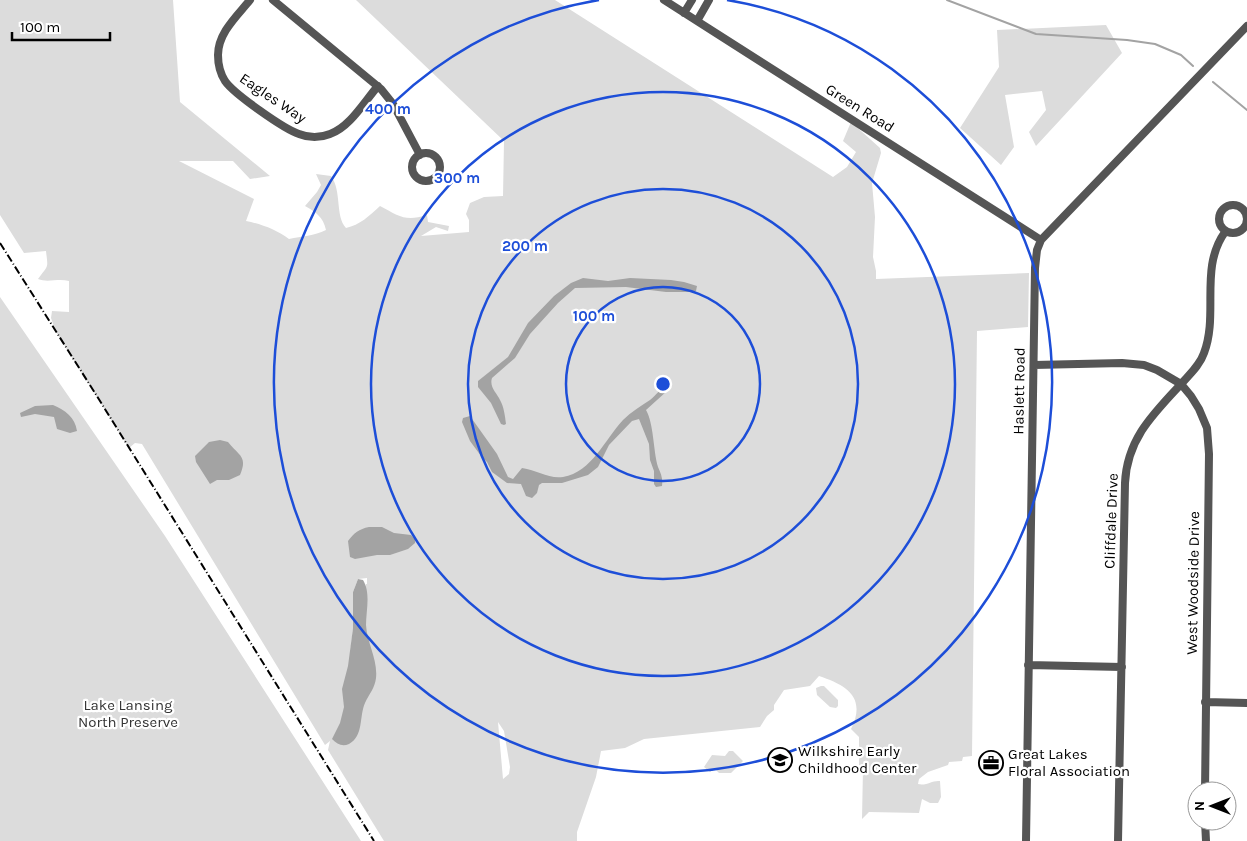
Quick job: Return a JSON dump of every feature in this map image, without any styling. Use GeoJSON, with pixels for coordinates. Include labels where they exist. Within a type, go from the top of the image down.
{"type":"FeatureCollection","features":[{"type":"Feature","properties":{"kind":"street","name":"Eagles Way"},"geometry":{"type":"LineString","coordinates":[[250,0],[223,35],[218,51],[220,70],[225,81],[234,91],[288,129],[310,137],[336,132],[346,124],[378,86]]}},
{"type":"Feature","properties":{"kind":"street"},"geometry":{"type":"LineString","coordinates":[[273,0],[378,86],[393,104],[420,155]]}},
{"type":"Feature","properties":{"kind":"street","name":"Green Road"},"geometry":{"type":"LineString","coordinates":[[664,0],[1041,240]]}},
{"type":"Feature","properties":{"kind":"street"},"geometry":{"type":"LineString","coordinates":[[684,13],[692,0]]}},
{"type":"Feature","properties":{"kind":"street"},"geometry":{"type":"LineString","coordinates":[[697,21],[709,0]]}},
{"type":"Feature","properties":{"kind":"street"},"geometry":{"type":"LineString","coordinates":[[1041,240],[1247,26]]}},
{"type":"Feature","properties":{"kind":"street","name":"Cliffdale Drive"},"geometry":{"type":"LineString","coordinates":[[1118,841],[1125,483],[1127,464],[1138,436],[1180,384],[1196,368],[1204,355],[1208,341],[1211,265],[1218,244],[1226,232]]}},
{"type":"Feature","properties":{"kind":"street","name":"Haslett Road"},"geometry":{"type":"LineString","coordinates":[[1026,841],[1035,268],[1037,250],[1041,240]]}},
{"type":"Feature","properties":{"kind":"street","name":"West Woodside Drive"},"geometry":{"type":"LineString","coordinates":[[1034,365],[1133,363],[1151,367],[1180,384],[1191,396],[1203,415],[1209,444],[1205,781]]}},
{"type":"Feature","properties":{"kind":"street"},"geometry":{"type":"LineString","coordinates":[[1028,666],[1122,667]]}},
{"type":"Feature","properties":{"kind":"street"},"geometry":{"type":"LineString","coordinates":[[1205,702],[1247,703]]}},
{"type":"Feature","properties":{"kind":"green space"},"geometry":{"type":"Polygon","coordinates":[[[0,0],[173,0],[180,102],[270,176],[250,179],[233,161],[179,161],[254,199],[246,221],[269,228],[289,239],[312,235],[326,230],[318,215],[305,206],[321,185],[316,174],[331,176],[336,189],[341,217],[346,228],[368,217],[380,206],[407,218],[427,215],[428,222],[449,226],[448,231],[436,227],[421,236],[469,232],[469,220],[466,214],[470,203],[484,197],[503,196],[504,141],[356,0],[555,0],[833,177],[847,167],[856,152],[843,141],[851,122],[880,148],[881,153],[872,183],[875,217],[873,257],[876,279],[1029,273],[1028,327],[977,331],[972,756],[963,757],[962,761],[949,762],[948,765],[928,772],[919,779],[918,784],[940,781],[941,797],[938,803],[930,803],[922,799],[919,813],[869,812],[862,819],[863,768],[859,765],[859,737],[851,729],[857,708],[855,701],[845,688],[819,676],[810,686],[784,690],[774,705],[774,710],[767,716],[760,727],[644,739],[625,748],[601,751],[596,777],[577,832],[577,841],[384,841],[328,750],[330,741],[325,745],[142,444],[135,443],[129,448],[56,332],[51,318],[52,311],[69,312],[69,281],[38,279],[47,266],[46,251],[24,253],[0,215],[0,0]],[[367,578],[358,579],[353,592],[353,628],[350,654],[367,584],[367,578]],[[498,722],[503,779],[509,774],[510,767],[504,731],[498,722]]]}},
{"type":"Feature","properties":{"kind":"green space"},"geometry":{"type":"Polygon","coordinates":[[[1106,25],[1122,53],[1036,146],[1029,132],[1046,110],[1042,91],[1005,95],[1014,147],[1001,165],[960,128],[999,67],[997,30],[1106,25]]]}},
{"type":"Feature","properties":{"kind":"green space","name":"Lake Lansing North Preserve"},"geometry":{"type":"Polygon","coordinates":[[[0,297],[165,536],[361,841],[0,841],[0,297]]]}},
{"type":"Feature","properties":{"kind":"green space"},"geometry":{"type":"Polygon","coordinates":[[[824,686],[838,700],[836,708],[830,707],[817,695],[816,688],[824,686]]]}},
{"type":"Feature","properties":{"kind":"green space"},"geometry":{"type":"Polygon","coordinates":[[[729,751],[733,751],[743,761],[731,773],[719,773],[715,769],[710,772],[704,767],[712,755],[725,756],[729,751]]]}},
{"type":"Feature","properties":{"kind":"shaded area"},"geometry":{"type":"Polygon","coordinates":[[[583,278],[608,281],[630,278],[671,280],[697,286],[696,291],[693,292],[666,292],[626,287],[575,288],[558,303],[530,334],[515,358],[492,378],[492,387],[504,412],[506,424],[501,424],[491,403],[478,387],[478,381],[508,357],[528,323],[554,296],[571,283],[583,278]]]}},
{"type":"Feature","properties":{"kind":"shaded area"},"geometry":{"type":"Polygon","coordinates":[[[667,385],[669,387],[667,391],[646,410],[651,422],[656,460],[662,478],[662,486],[656,487],[654,484],[654,471],[650,460],[649,444],[639,419],[632,421],[609,445],[598,467],[588,475],[562,483],[542,483],[532,498],[526,496],[521,484],[507,483],[492,472],[487,462],[470,441],[462,422],[463,418],[470,416],[497,454],[508,477],[513,479],[522,468],[552,477],[563,477],[582,469],[590,462],[623,420],[667,385]]]}},
{"type":"Feature","properties":{"kind":"shaded area"},"geometry":{"type":"Polygon","coordinates":[[[53,405],[69,415],[77,431],[70,433],[57,429],[54,417],[35,414],[21,417],[20,413],[35,406],[53,405]]]}},
{"type":"Feature","properties":{"kind":"shaded area"},"geometry":{"type":"Polygon","coordinates":[[[220,440],[228,442],[241,457],[243,460],[242,469],[240,475],[229,480],[217,480],[210,484],[196,462],[195,456],[209,442],[220,440]]]}},
{"type":"Feature","properties":{"kind":"shaded area"},"geometry":{"type":"Polygon","coordinates":[[[369,527],[382,527],[394,533],[411,535],[415,539],[415,543],[408,549],[390,555],[355,559],[350,557],[348,541],[357,532],[369,527]]]}},
{"type":"Feature","properties":{"kind":"shaded area"},"geometry":{"type":"Polygon","coordinates":[[[358,579],[363,580],[367,591],[366,625],[376,678],[363,708],[357,736],[349,744],[342,745],[332,739],[340,723],[344,707],[342,689],[348,666],[353,628],[353,592],[358,579]]]}},
{"type":"Feature","properties":{"kind":"waterway"},"geometry":{"type":"LineString","coordinates":[[947,0],[1036,34],[1127,40],[1155,44],[1181,55],[1193,66]]}},
{"type":"Feature","properties":{"kind":"waterway"},"geometry":{"type":"LineString","coordinates":[[1213,82],[1247,110]]}},
{"type":"Feature","properties":{"kind":"railway"},"geometry":{"type":"LineString","coordinates":[[0,243],[374,841]]}},
{"type":"Feature","properties":{"kind":"place","name":"Wilkshire Early Childhood Center"},"geometry":{"type":"Point","coordinates":[780,760]}},
{"type":"Feature","properties":{"kind":"place","name":"Great Lakes Floral Association"},"geometry":{"type":"Point","coordinates":[991,763]}}]}
